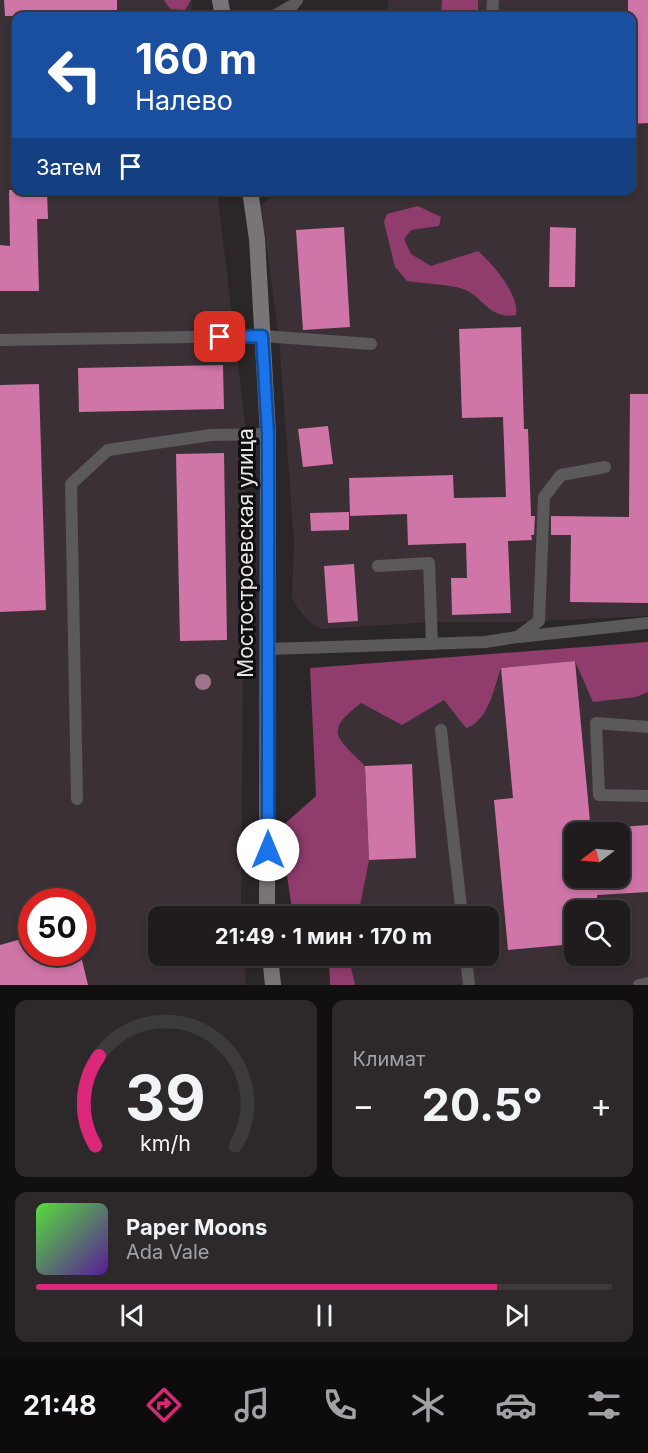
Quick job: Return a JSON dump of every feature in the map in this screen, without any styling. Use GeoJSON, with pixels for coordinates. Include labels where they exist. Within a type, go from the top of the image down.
{"type":"FeatureCollection","features":[{"type":"Feature","properties":{"kind":"main road","name":"Мостостроевская улица"},"geometry":{"type":"LineString","coordinates":[[251,195],[257,239],[268,434],[267,906]]}},
{"type":"Feature","properties":{"kind":"main road"},"geometry":{"type":"LineString","coordinates":[[271,966],[273,985]]}},
{"type":"Feature","properties":{"kind":"lane"},"geometry":{"type":"LineString","coordinates":[[280,12],[297,0]]}},
{"type":"Feature","properties":{"kind":"lane"},"geometry":{"type":"LineString","coordinates":[[0,340],[262,336],[371,344]]}},
{"type":"Feature","properties":{"kind":"lane"},"geometry":{"type":"LineString","coordinates":[[77,799],[71,484],[108,450],[211,435],[268,434]]}},
{"type":"Feature","properties":{"kind":"lane"},"geometry":{"type":"LineString","coordinates":[[518,637],[539,621],[544,497],[561,475],[605,467]]}},
{"type":"Feature","properties":{"kind":"lane"},"geometry":{"type":"LineString","coordinates":[[378,566],[429,563],[432,644]]}},
{"type":"Feature","properties":{"kind":"lane"},"geometry":{"type":"LineString","coordinates":[[269,649],[485,642],[648,623]]}},
{"type":"Feature","properties":{"kind":"lane"},"geometry":{"type":"LineString","coordinates":[[648,727],[596,723],[599,795],[648,796]]}},
{"type":"Feature","properties":{"kind":"lane"},"geometry":{"type":"LineString","coordinates":[[441,730],[461,906]]}},
{"type":"Feature","properties":{"kind":"lane"},"geometry":{"type":"LineString","coordinates":[[467,966],[469,985]]}},
{"type":"Feature","properties":{"kind":"lane"},"geometry":{"type":"LineString","coordinates":[[639,985],[648,983]]}},
{"type":"Feature","properties":{"kind":"shaded area"},"geometry":{"type":"Polygon","coordinates":[[[0,0],[191,0],[193,12],[12,12],[12,195],[217,195],[245,422],[241,906],[148,906],[148,966],[245,966],[246,985],[0,985],[0,0]]]}},
{"type":"Feature","properties":{"kind":"shaded area"},"geometry":{"type":"Polygon","coordinates":[[[164,0],[191,0],[185,10],[170,9],[164,0]]]}},
{"type":"Feature","properties":{"kind":"shaded area"},"geometry":{"type":"Polygon","coordinates":[[[388,0],[648,0],[648,616],[520,622],[432,622],[321,629],[306,619],[292,600],[294,541],[279,339],[261,205],[274,195],[636,195],[636,12],[387,12],[388,0]]]}},
{"type":"Feature","properties":{"kind":"shaded area"},"geometry":{"type":"Polygon","coordinates":[[[442,0],[478,0],[478,12],[441,12],[442,0]]]}},
{"type":"Feature","properties":{"kind":"shaded area"},"geometry":{"type":"Polygon","coordinates":[[[418,206],[441,217],[439,226],[411,230],[404,239],[411,254],[431,266],[478,251],[504,280],[514,298],[516,315],[499,314],[463,289],[407,281],[395,267],[384,222],[387,214],[418,206]]]}},
{"type":"Feature","properties":{"kind":"shaded area"},"geometry":{"type":"Polygon","coordinates":[[[648,642],[648,692],[636,697],[593,702],[575,661],[501,668],[485,711],[474,724],[466,728],[444,700],[402,725],[361,703],[349,713],[338,728],[338,734],[341,741],[365,766],[369,860],[360,906],[292,906],[280,828],[316,796],[310,668],[648,642]]]}},
{"type":"Feature","properties":{"kind":"shaded area"},"geometry":{"type":"Polygon","coordinates":[[[648,647],[648,985],[339,985],[338,966],[499,966],[499,906],[336,906],[326,683],[648,647]]]}},
{"type":"Feature","properties":{"kind":"shaded area"},"geometry":{"type":"Polygon","coordinates":[[[329,966],[351,966],[355,985],[330,985],[329,966]]]}},
{"type":"Feature","properties":{"kind":"building"},"geometry":{"type":"Polygon","coordinates":[[[4,0],[117,0],[117,12],[12,12],[12,16],[5,16],[4,0]]]}},
{"type":"Feature","properties":{"kind":"building"},"geometry":{"type":"Polygon","coordinates":[[[628,0],[648,0],[648,123],[636,124],[636,12],[628,12],[628,0]]]}},
{"type":"Feature","properties":{"kind":"building"},"geometry":{"type":"Polygon","coordinates":[[[9,190],[12,190],[12,195],[47,195],[48,219],[37,219],[39,291],[0,291],[0,245],[10,246],[9,190]]]}},
{"type":"Feature","properties":{"kind":"building"},"geometry":{"type":"Polygon","coordinates":[[[344,227],[350,327],[303,330],[296,230],[344,227]]]}},
{"type":"Feature","properties":{"kind":"building"},"geometry":{"type":"Polygon","coordinates":[[[550,227],[576,228],[575,287],[549,287],[550,227]]]}},
{"type":"Feature","properties":{"kind":"building"},"geometry":{"type":"Polygon","coordinates":[[[521,327],[524,429],[528,429],[531,516],[535,516],[534,535],[531,535],[532,540],[508,541],[511,613],[452,615],[451,578],[467,578],[466,543],[408,545],[407,514],[350,516],[349,478],[453,475],[454,498],[506,497],[503,417],[462,418],[459,329],[521,327]]]}},
{"type":"Feature","properties":{"kind":"building"},"geometry":{"type":"Polygon","coordinates":[[[223,365],[224,409],[79,412],[78,368],[223,365]]]}},
{"type":"Feature","properties":{"kind":"building"},"geometry":{"type":"Polygon","coordinates":[[[39,384],[46,610],[0,612],[0,385],[39,384]]]}},
{"type":"Feature","properties":{"kind":"building"},"geometry":{"type":"Polygon","coordinates":[[[630,394],[648,394],[648,603],[570,602],[571,535],[551,535],[551,516],[629,517],[630,394]]]}},
{"type":"Feature","properties":{"kind":"building"},"geometry":{"type":"Polygon","coordinates":[[[328,426],[333,464],[303,467],[298,429],[328,426]]]}},
{"type":"Feature","properties":{"kind":"building"},"geometry":{"type":"Polygon","coordinates":[[[224,453],[227,640],[180,641],[176,454],[224,453]]]}},
{"type":"Feature","properties":{"kind":"building"},"geometry":{"type":"Polygon","coordinates":[[[349,512],[349,530],[311,531],[310,513],[349,512]]]}},
{"type":"Feature","properties":{"kind":"building"},"geometry":{"type":"Polygon","coordinates":[[[354,564],[358,621],[328,623],[324,566],[354,564]]]}},
{"type":"Feature","properties":{"kind":"building"},"geometry":{"type":"Polygon","coordinates":[[[575,661],[590,822],[564,822],[564,888],[630,888],[630,826],[648,825],[648,892],[597,895],[597,900],[564,900],[564,945],[508,950],[494,800],[513,798],[501,668],[575,661]]]}},
{"type":"Feature","properties":{"kind":"building"},"geometry":{"type":"Polygon","coordinates":[[[412,764],[416,858],[369,860],[365,766],[412,764]]]}},
{"type":"Feature","properties":{"kind":"building"},"geometry":{"type":"Polygon","coordinates":[[[18,940],[18,966],[83,966],[88,985],[0,985],[0,945],[18,940]]]}},
{"type":"Feature","properties":{"kind":"route"},"geometry":{"type":"LineString","coordinates":[[220,337],[262,336],[268,434],[268,850]]}}]}
